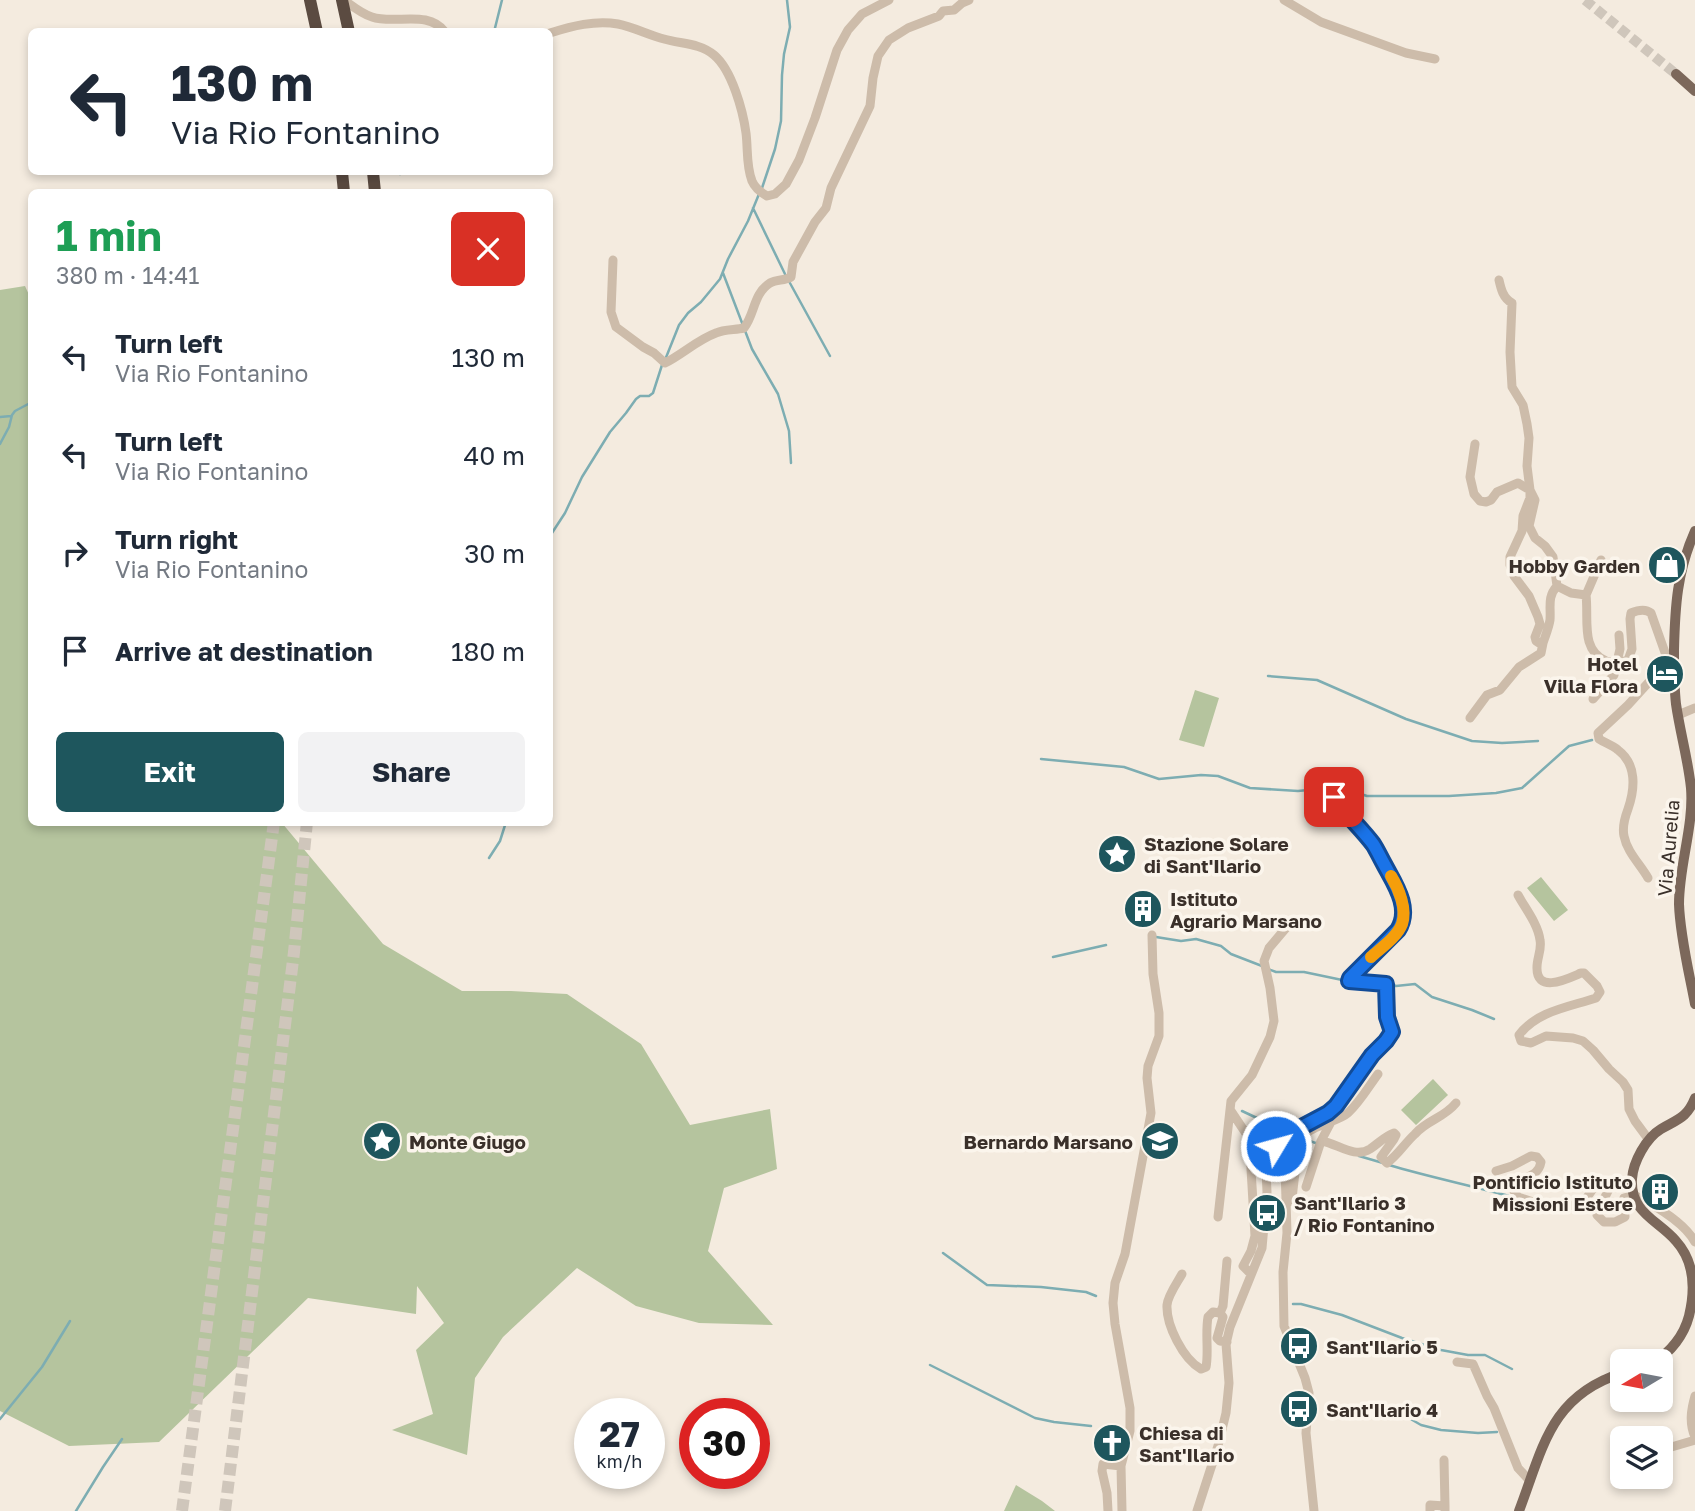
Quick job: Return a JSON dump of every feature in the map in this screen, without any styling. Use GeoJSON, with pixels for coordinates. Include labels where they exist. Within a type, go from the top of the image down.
{"type":"FeatureCollection","features":[{"type":"Feature","properties":{"kind":"highway"},"geometry":{"type":"LineString","coordinates":[[310,0],[316,28]]}},
{"type":"Feature","properties":{"kind":"highway"},"geometry":{"type":"LineString","coordinates":[[343,0],[348,28]]}},
{"type":"Feature","properties":{"kind":"main road"},"geometry":{"type":"LineString","coordinates":[[1676,74],[1695,91]]}},
{"type":"Feature","properties":{"kind":"main road","name":"Via Aurelia"},"geometry":{"type":"LineString","coordinates":[[1695,531],[1680,571],[1671,662],[1691,789],[1679,905],[1695,1004]]}},
{"type":"Feature","properties":{"kind":"main road"},"geometry":{"type":"LineString","coordinates":[[1671,1349],[1687,1323],[1695,1294],[1692,1272],[1685,1253],[1675,1240],[1639,1207],[1634,1195],[1632,1177],[1635,1165],[1649,1140],[1659,1130],[1682,1118],[1695,1098]]}},
{"type":"Feature","properties":{"kind":"main road"},"geometry":{"type":"LineString","coordinates":[[1519,1511],[1547,1437],[1568,1405],[1586,1389],[1610,1378]]}},
{"type":"Feature","properties":{"kind":"street"},"geometry":{"type":"LineString","coordinates":[[343,0],[372,18],[429,21],[442,28]]}},
{"type":"Feature","properties":{"kind":"street"},"geometry":{"type":"LineString","coordinates":[[553,32],[574,26],[619,24],[667,40],[702,47],[716,56],[729,74],[742,111],[753,183],[761,192],[775,194],[786,184],[799,160],[837,50],[848,30],[862,15],[889,0]]}},
{"type":"Feature","properties":{"kind":"street"},"geometry":{"type":"LineString","coordinates":[[613,260],[611,312],[616,327],[665,363],[681,355],[701,339],[719,331],[744,328],[753,305],[768,284],[791,277],[793,262],[826,208],[831,188],[870,106],[878,56],[889,40],[908,28],[939,16],[943,11],[954,10],[969,0]]}},
{"type":"Feature","properties":{"kind":"street"},"geometry":{"type":"LineString","coordinates":[[1284,0],[1321,22],[1406,53],[1435,59]]}},
{"type":"Feature","properties":{"kind":"street"},"geometry":{"type":"LineString","coordinates":[[1499,279],[1506,300],[1512,303],[1512,387],[1523,405],[1527,424],[1530,491],[1510,565],[1538,617],[1536,641],[1543,643]]}},
{"type":"Feature","properties":{"kind":"street"},"geometry":{"type":"LineString","coordinates":[[1470,718],[1487,695],[1500,690],[1519,667],[1541,653],[1550,620],[1551,593],[1557,586],[1550,551],[1530,532],[1529,520],[1535,500],[1530,491],[1518,483],[1497,492],[1486,502],[1480,501],[1474,494],[1469,472],[1475,444]]}},
{"type":"Feature","properties":{"kind":"street"},"geometry":{"type":"LineString","coordinates":[[1601,560],[1586,596],[1588,640],[1593,653],[1615,664],[1628,660],[1632,649],[1631,613],[1648,610],[1671,662],[1598,733],[1599,738],[1626,757],[1631,767],[1633,795],[1623,833],[1628,848],[1648,878]]}},
{"type":"Feature","properties":{"kind":"street"},"geometry":{"type":"LineString","coordinates":[[1557,586],[1586,596]]}},
{"type":"Feature","properties":{"kind":"street"},"geometry":{"type":"LineString","coordinates":[[1593,699],[1614,675],[1620,649],[1619,635]]}},
{"type":"Feature","properties":{"kind":"street"},"geometry":{"type":"LineString","coordinates":[[1678,715],[1695,708]]}},
{"type":"Feature","properties":{"kind":"street"},"geometry":{"type":"LineString","coordinates":[[1277,1161],[1276,1146],[1279,1139],[1336,1106],[1392,1032],[1387,1017],[1386,984],[1349,981],[1402,925],[1398,887],[1373,845],[1340,807],[1334,795]]}},
{"type":"Feature","properties":{"kind":"street"},"geometry":{"type":"LineString","coordinates":[[1518,895],[1540,936],[1536,970],[1539,976],[1550,983],[1584,973],[1600,992],[1596,998],[1534,1020],[1519,1035],[1521,1041],[1531,1043],[1546,1036],[1583,1041],[1628,1090],[1629,1109],[1649,1140]]}},
{"type":"Feature","properties":{"kind":"street"},"geometry":{"type":"LineString","coordinates":[[1218,1217],[1231,1101],[1252,1074],[1270,1037],[1274,1021],[1264,961],[1269,948],[1291,922]]}},
{"type":"Feature","properties":{"kind":"street"},"geometry":{"type":"LineString","coordinates":[[1122,1511],[1121,1466],[1130,1431],[1130,1408],[1113,1303],[1115,1283],[1125,1254],[1151,1114],[1148,1066],[1159,1036],[1152,935]]}},
{"type":"Feature","properties":{"kind":"street"},"geometry":{"type":"LineString","coordinates":[[1285,1203],[1292,1199],[1297,1161],[1304,1136],[1348,1112],[1378,1073]]}},
{"type":"Feature","properties":{"kind":"street"},"geometry":{"type":"LineString","coordinates":[[1321,1141],[1357,1152],[1370,1149],[1395,1133],[1394,1139],[1381,1157],[1387,1163],[1415,1133],[1446,1114],[1455,1103]]}},
{"type":"Feature","properties":{"kind":"street"},"geometry":{"type":"LineString","coordinates":[[1231,1111],[1247,1135],[1251,1150],[1255,1236],[1251,1251],[1242,1266],[1250,1273]]}},
{"type":"Feature","properties":{"kind":"street"},"geometry":{"type":"LineString","coordinates":[[1306,1187],[1321,1141],[1331,1122]]}},
{"type":"Feature","properties":{"kind":"street"},"geometry":{"type":"LineString","coordinates":[[1496,1171],[1537,1157],[1541,1162],[1535,1174],[1514,1185],[1518,1197],[1574,1207],[1581,1205],[1597,1183],[1605,1182],[1609,1189],[1597,1215],[1604,1222],[1615,1222],[1625,1217],[1624,1198],[1634,1195],[1690,1232],[1695,1242]]}},
{"type":"Feature","properties":{"kind":"street"},"geometry":{"type":"LineString","coordinates":[[1197,1511],[1226,1413],[1229,1383],[1227,1342],[1230,1327],[1262,1248],[1267,1192],[1266,1166],[1277,1161],[1285,1167],[1287,1233],[1282,1281],[1284,1326],[1309,1393],[1306,1433],[1314,1511]]}},
{"type":"Feature","properties":{"kind":"street"},"geometry":{"type":"LineString","coordinates":[[1220,1313],[1227,1261]]}},
{"type":"Feature","properties":{"kind":"street"},"geometry":{"type":"LineString","coordinates":[[1182,1274],[1167,1303],[1168,1314],[1178,1344],[1201,1369],[1206,1367],[1207,1362],[1208,1317],[1213,1312],[1220,1313]]}},
{"type":"Feature","properties":{"kind":"street"},"geometry":{"type":"LineString","coordinates":[[1220,1313],[1223,1317],[1217,1338],[1227,1342]]}},
{"type":"Feature","properties":{"kind":"street"},"geometry":{"type":"LineString","coordinates":[[1457,1362],[1473,1363],[1518,1468],[1530,1481]]}},
{"type":"Feature","properties":{"kind":"street"},"geometry":{"type":"LineString","coordinates":[[1673,1446],[1695,1439],[1690,1422],[1695,1396]]}},
{"type":"Feature","properties":{"kind":"street"},"geometry":{"type":"LineString","coordinates":[[1430,1511],[1430,1505],[1445,1508],[1444,1460]]}},
{"type":"Feature","properties":{"kind":"street"},"geometry":{"type":"LineString","coordinates":[[1108,1511],[1103,1464],[1121,1466]]}},
{"type":"Feature","properties":{"kind":"street"},"geometry":{"type":"LineString","coordinates":[[1107,1493],[1121,1497]]}},
{"type":"Feature","properties":{"kind":"green space"},"geometry":{"type":"Polygon","coordinates":[[[25,286],[28,293],[28,826],[285,826],[383,944],[462,991],[567,994],[641,1044],[690,1125],[770,1109],[777,1169],[724,1188],[708,1251],[773,1325],[699,1323],[636,1306],[577,1268],[503,1337],[475,1378],[467,1455],[392,1430],[433,1414],[416,1350],[444,1323],[417,1286],[416,1314],[308,1298],[159,1442],[69,1446],[0,1411],[0,290],[25,286]]]}},
{"type":"Feature","properties":{"kind":"green space"},"geometry":{"type":"Polygon","coordinates":[[[1195,690],[1219,698],[1204,747],[1179,740],[1195,690]]]}},
{"type":"Feature","properties":{"kind":"green space"},"geometry":{"type":"Polygon","coordinates":[[[1541,877],[1568,910],[1554,921],[1527,888],[1541,877]]]}},
{"type":"Feature","properties":{"kind":"green space"},"geometry":{"type":"Polygon","coordinates":[[[1433,1079],[1448,1095],[1416,1125],[1401,1110],[1433,1079]]]}},
{"type":"Feature","properties":{"kind":"green space"},"geometry":{"type":"Polygon","coordinates":[[[1016,1485],[1042,1501],[1055,1511],[1004,1511],[1016,1485]]]}},
{"type":"Feature","properties":{"kind":"waterway"},"geometry":{"type":"LineString","coordinates":[[495,28],[502,0]]}},
{"type":"Feature","properties":{"kind":"waterway"},"geometry":{"type":"LineString","coordinates":[[762,188],[781,121],[784,54],[790,27],[787,0]]}},
{"type":"Feature","properties":{"kind":"waterway"},"geometry":{"type":"LineString","coordinates":[[665,360],[679,325],[720,279],[759,194]]}},
{"type":"Feature","properties":{"kind":"waterway"},"geometry":{"type":"LineString","coordinates":[[753,208],[830,356]]}},
{"type":"Feature","properties":{"kind":"waterway"},"geometry":{"type":"LineString","coordinates":[[723,273],[752,349],[778,394],[789,431],[791,463]]}},
{"type":"Feature","properties":{"kind":"waterway"},"geometry":{"type":"LineString","coordinates":[[553,531],[610,432],[636,399],[653,393],[662,365]]}},
{"type":"Feature","properties":{"kind":"waterway"},"geometry":{"type":"LineString","coordinates":[[0,444],[12,415],[28,404]]}},
{"type":"Feature","properties":{"kind":"waterway"},"geometry":{"type":"LineString","coordinates":[[0,417],[11,416]]}},
{"type":"Feature","properties":{"kind":"waterway"},"geometry":{"type":"LineString","coordinates":[[1268,676],[1317,680],[1406,719],[1472,741],[1538,741]]}},
{"type":"Feature","properties":{"kind":"waterway"},"geometry":{"type":"LineString","coordinates":[[1041,759],[1124,767],[1159,779],[1218,776],[1250,788],[1298,791],[1339,787],[1367,796],[1449,796],[1496,793],[1522,788],[1569,746],[1592,740]]}},
{"type":"Feature","properties":{"kind":"waterway"},"geometry":{"type":"LineString","coordinates":[[489,858],[500,841],[505,826]]}},
{"type":"Feature","properties":{"kind":"waterway"},"geometry":{"type":"LineString","coordinates":[[1156,937],[1181,941],[1196,939],[1221,946],[1231,954],[1262,966]]}},
{"type":"Feature","properties":{"kind":"waterway"},"geometry":{"type":"LineString","coordinates":[[1053,957],[1106,945]]}},
{"type":"Feature","properties":{"kind":"waterway"},"geometry":{"type":"LineString","coordinates":[[1268,969],[1276,972],[1304,972],[1347,981]]}},
{"type":"Feature","properties":{"kind":"waterway"},"geometry":{"type":"LineString","coordinates":[[1388,983],[1396,986],[1415,984],[1432,997],[1494,1019]]}},
{"type":"Feature","properties":{"kind":"waterway"},"geometry":{"type":"LineString","coordinates":[[1242,1111],[1287,1132]]}},
{"type":"Feature","properties":{"kind":"waterway"},"geometry":{"type":"LineString","coordinates":[[1306,1140],[1319,1144]]}},
{"type":"Feature","properties":{"kind":"waterway"},"geometry":{"type":"LineString","coordinates":[[1359,1156],[1383,1163]]}},
{"type":"Feature","properties":{"kind":"waterway"},"geometry":{"type":"LineString","coordinates":[[1389,1165],[1509,1196]]}},
{"type":"Feature","properties":{"kind":"waterway"},"geometry":{"type":"LineString","coordinates":[[943,1253],[987,1285],[1041,1287],[1086,1292],[1096,1296]]}},
{"type":"Feature","properties":{"kind":"waterway"},"geometry":{"type":"LineString","coordinates":[[1293,1304],[1342,1315],[1441,1350],[1485,1355],[1512,1369]]}},
{"type":"Feature","properties":{"kind":"waterway"},"geometry":{"type":"LineString","coordinates":[[0,1419],[42,1367],[70,1321]]}},
{"type":"Feature","properties":{"kind":"waterway"},"geometry":{"type":"LineString","coordinates":[[930,1365],[1035,1418],[1091,1426]]}},
{"type":"Feature","properties":{"kind":"waterway"},"geometry":{"type":"LineString","coordinates":[[1353,1411],[1370,1409],[1402,1414],[1421,1425],[1441,1430],[1497,1432]]}},
{"type":"Feature","properties":{"kind":"waterway"},"geometry":{"type":"LineString","coordinates":[[76,1511],[122,1439]]}},
{"type":"Feature","properties":{"kind":"tunnel"},"geometry":{"type":"LineString","coordinates":[[1585,0],[1676,74]]}},
{"type":"Feature","properties":{"kind":"tunnel"},"geometry":{"type":"LineString","coordinates":[[182,1511],[273,826]]}},
{"type":"Feature","properties":{"kind":"tunnel"},"geometry":{"type":"LineString","coordinates":[[225,1511],[294,952],[307,826]]}},
{"type":"Feature","properties":{"kind":"slow traffic"},"geometry":{"type":"LineString","coordinates":[[1371,957],[1402,925],[1401,900],[1398,887],[1391,876]]}},
{"type":"Feature","properties":{"kind":"place","name":"Hobby Garden"},"geometry":{"type":"Point","coordinates":[1667,565]}},
{"type":"Feature","properties":{"kind":"place","name":"Hotel Villa Flora"},"geometry":{"type":"Point","coordinates":[1665,674]}},
{"type":"Feature","properties":{"kind":"place","name":"Stazione Solare di Sant'Ilario"},"geometry":{"type":"Point","coordinates":[1117,854]}},
{"type":"Feature","properties":{"kind":"place","name":"Istituto Agrario Marsano"},"geometry":{"type":"Point","coordinates":[1143,909]}},
{"type":"Feature","properties":{"kind":"place","name":"Monte Giugo"},"geometry":{"type":"Point","coordinates":[382,1141]}},
{"type":"Feature","properties":{"kind":"place","name":"Bernardo Marsano"},"geometry":{"type":"Point","coordinates":[1160,1141]}},
{"type":"Feature","properties":{"kind":"place","name":"Pontificio Istituto Missioni Estere"},"geometry":{"type":"Point","coordinates":[1660,1192]}},
{"type":"Feature","properties":{"kind":"place","name":"Sant'Ilario 3 / Rio Fontanino"},"geometry":{"type":"Point","coordinates":[1267,1213]}},
{"type":"Feature","properties":{"kind":"place","name":"Sant'Ilario 5"},"geometry":{"type":"Point","coordinates":[1299,1346]}},
{"type":"Feature","properties":{"kind":"place","name":"Sant'Ilario 4"},"geometry":{"type":"Point","coordinates":[1299,1409]}},
{"type":"Feature","properties":{"kind":"place","name":"Chiesa di Sant'Ilario"},"geometry":{"type":"Point","coordinates":[1112,1443]}},
{"type":"Feature","properties":{"kind":"route"},"geometry":{"type":"LineString","coordinates":[[1276,1146],[1279,1139],[1336,1106],[1392,1032],[1387,1017],[1386,984],[1349,981],[1402,925],[1398,887],[1373,845],[1334,797]]}}]}
